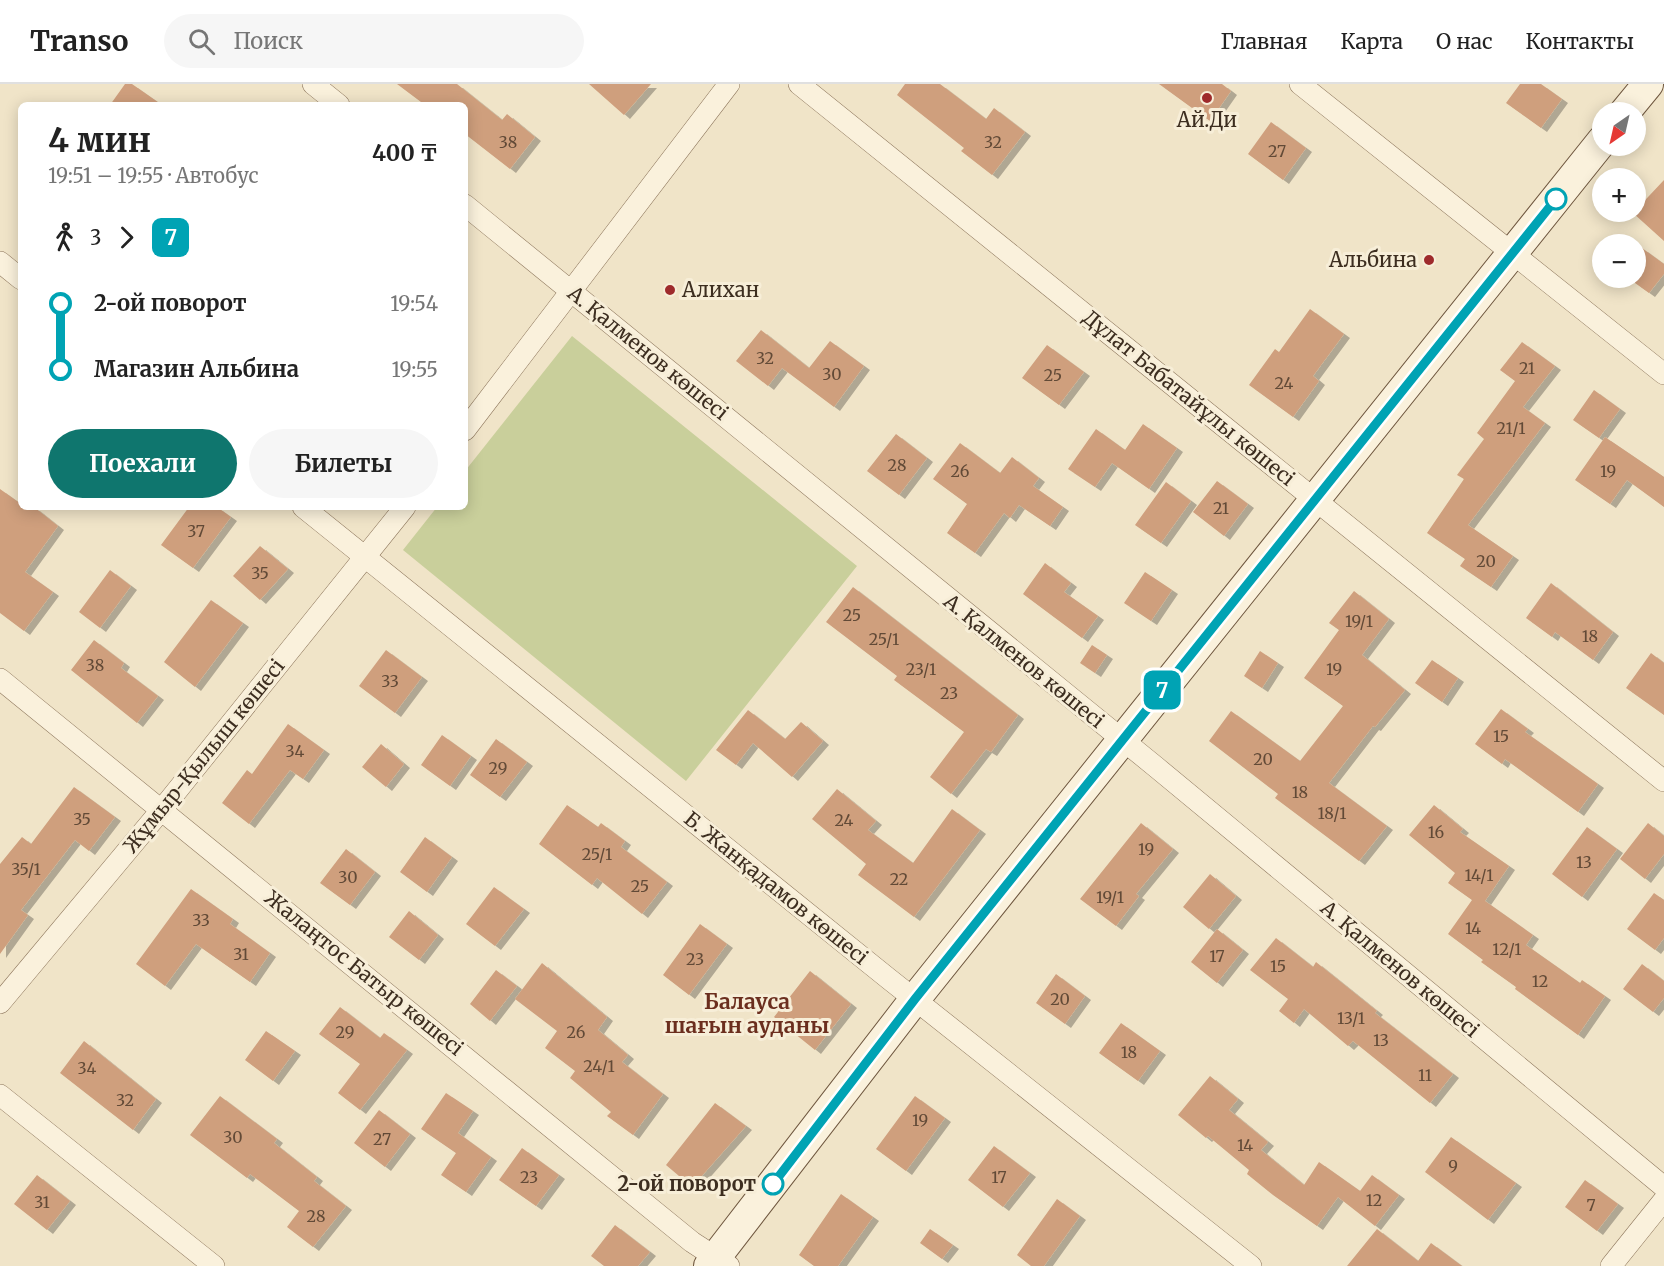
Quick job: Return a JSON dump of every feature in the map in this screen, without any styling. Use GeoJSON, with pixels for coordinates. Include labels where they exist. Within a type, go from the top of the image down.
{"type":"FeatureCollection","features":[{"type":"Feature","properties":{"kind":"street"},"geometry":{"type":"LineString","coordinates":[[313,84],[335,102]]}},
{"type":"Feature","properties":{"kind":"street"},"geometry":{"type":"LineString","coordinates":[[468,426],[729,84]]}},
{"type":"Feature","properties":{"kind":"street","name":"Дұлат Бабатайұлы көшесі"},"geometry":{"type":"LineString","coordinates":[[799,84],[1664,781]]}},
{"type":"Feature","properties":{"kind":"street"},"geometry":{"type":"LineString","coordinates":[[1300,84],[1664,375]]}},
{"type":"Feature","properties":{"kind":"street"},"geometry":{"type":"LineString","coordinates":[[1633,102],[1648,84]]}},
{"type":"Feature","properties":{"kind":"street"},"geometry":{"type":"LineString","coordinates":[[718,1263],[915,999],[1592,154]]}},
{"type":"Feature","properties":{"kind":"street","name":"А. Қалменов көшесі"},"geometry":{"type":"LineString","coordinates":[[468,207],[1122,740],[1664,1187]]}},
{"type":"Feature","properties":{"kind":"street"},"geometry":{"type":"LineString","coordinates":[[0,262],[18,277]]}},
{"type":"Feature","properties":{"kind":"street","name":"Б. Жанқадамов көшесі"},"geometry":{"type":"LineString","coordinates":[[307,510],[1251,1266]]}},
{"type":"Feature","properties":{"kind":"street","name":"Жұмыр-Қылыш көшесі"},"geometry":{"type":"LineString","coordinates":[[0,1003],[163,808],[403,510]]}},
{"type":"Feature","properties":{"kind":"street","name":"Жалаңтос Батыр көшесі"},"geometry":{"type":"LineString","coordinates":[[0,679],[163,808],[718,1263]]}},
{"type":"Feature","properties":{"kind":"street"},"geometry":{"type":"LineString","coordinates":[[0,1095],[214,1266]]}},
{"type":"Feature","properties":{"kind":"street"},"geometry":{"type":"LineString","coordinates":[[1611,1266],[1664,1200]]}},
{"type":"Feature","properties":{"kind":"green space"},"geometry":{"type":"Polygon","coordinates":[[[572,336],[857,566],[686,781],[403,550],[435,510],[468,510],[468,467],[572,336]]]}},
{"type":"Feature","properties":{"kind":"building"},"geometry":{"type":"Polygon","coordinates":[[[125,84],[132,84],[158,102],[112,102],[125,84]]]}},
{"type":"Feature","properties":{"kind":"building"},"geometry":{"type":"Polygon","coordinates":[[[397,84],[457,84],[502,120],[507,114],[535,137],[510,169],[468,136],[468,102],[421,102],[397,84]]]}},
{"type":"Feature","properties":{"kind":"building"},"geometry":{"type":"Polygon","coordinates":[[[589,84],[651,84],[624,115],[589,84]]]}},
{"type":"Feature","properties":{"kind":"building"},"geometry":{"type":"Polygon","coordinates":[[[905,84],[940,84],[986,119],[994,108],[1025,132],[992,175],[961,151],[964,148],[897,95],[905,84]]]}},
{"type":"Feature","properties":{"kind":"building"},"geometry":{"type":"Polygon","coordinates":[[[1159,84],[1222,84],[1231,91],[1210,121],[1159,84]]]}},
{"type":"Feature","properties":{"kind":"building"},"geometry":{"type":"Polygon","coordinates":[[[1520,84],[1541,84],[1562,99],[1541,128],[1506,103],[1520,84]]]}},
{"type":"Feature","properties":{"kind":"building"},"geometry":{"type":"Polygon","coordinates":[[[1271,122],[1306,148],[1283,180],[1248,154],[1271,122]]]}},
{"type":"Feature","properties":{"kind":"building"},"geometry":{"type":"Polygon","coordinates":[[[1664,180],[1664,241],[1643,222],[1646,222],[1646,199],[1664,180]]]}},
{"type":"Feature","properties":{"kind":"building"},"geometry":{"type":"Polygon","coordinates":[[[1646,251],[1664,264],[1664,274],[1649,293],[1642,288],[1646,288],[1646,251]]]}},
{"type":"Feature","properties":{"kind":"building"},"geometry":{"type":"Polygon","coordinates":[[[1310,309],[1344,334],[1313,376],[1319,381],[1293,417],[1249,385],[1275,349],[1279,352],[1310,309]]]}},
{"type":"Feature","properties":{"kind":"building"},"geometry":{"type":"Polygon","coordinates":[[[761,330],[809,368],[830,341],[864,366],[834,407],[782,368],[768,386],[736,361],[761,330]]]}},
{"type":"Feature","properties":{"kind":"building"},"geometry":{"type":"Polygon","coordinates":[[[1522,342],[1555,366],[1523,407],[1545,423],[1468,525],[1513,556],[1491,587],[1460,566],[1465,559],[1427,533],[1464,479],[1457,475],[1484,439],[1477,433],[1515,381],[1500,370],[1522,342]]]}},
{"type":"Feature","properties":{"kind":"building"},"geometry":{"type":"Polygon","coordinates":[[[1047,345],[1084,372],[1059,405],[1022,378],[1047,345]]]}},
{"type":"Feature","properties":{"kind":"building"},"geometry":{"type":"Polygon","coordinates":[[[1594,390],[1620,409],[1599,438],[1573,420],[1594,390]]]}},
{"type":"Feature","properties":{"kind":"building"},"geometry":{"type":"Polygon","coordinates":[[[1143,424],[1177,448],[1149,489],[1112,463],[1095,487],[1068,469],[1096,429],[1125,450],[1143,424]]]}},
{"type":"Feature","properties":{"kind":"building"},"geometry":{"type":"Polygon","coordinates":[[[896,434],[927,458],[899,495],[867,471],[896,434]]]}},
{"type":"Feature","properties":{"kind":"building"},"geometry":{"type":"Polygon","coordinates":[[[1605,437],[1664,477],[1664,507],[1627,480],[1610,504],[1575,480],[1605,437]]]}},
{"type":"Feature","properties":{"kind":"building"},"geometry":{"type":"Polygon","coordinates":[[[960,443],[1000,473],[1012,457],[1039,478],[1033,486],[1063,507],[1050,526],[1019,505],[1010,518],[1004,513],[975,553],[947,533],[967,504],[933,479],[960,443]]]}},
{"type":"Feature","properties":{"kind":"building"},"geometry":{"type":"Polygon","coordinates":[[[1217,481],[1248,504],[1224,536],[1193,512],[1217,481]]]}},
{"type":"Feature","properties":{"kind":"building"},"geometry":{"type":"Polygon","coordinates":[[[1166,482],[1191,501],[1161,543],[1135,525],[1166,482]]]}},
{"type":"Feature","properties":{"kind":"building"},"geometry":{"type":"Polygon","coordinates":[[[0,489],[18,502],[18,510],[38,510],[58,526],[25,572],[53,592],[24,631],[0,613],[0,489]]]}},
{"type":"Feature","properties":{"kind":"building"},"geometry":{"type":"Polygon","coordinates":[[[187,510],[221,510],[231,517],[193,568],[161,545],[187,510]]]}},
{"type":"Feature","properties":{"kind":"building"},"geometry":{"type":"Polygon","coordinates":[[[260,546],[288,569],[260,600],[233,576],[260,546]]]}},
{"type":"Feature","properties":{"kind":"building"},"geometry":{"type":"Polygon","coordinates":[[[1045,563],[1071,583],[1064,592],[1098,616],[1082,638],[1023,594],[1045,563]]]}},
{"type":"Feature","properties":{"kind":"building"},"geometry":{"type":"Polygon","coordinates":[[[110,570],[131,586],[100,628],[79,612],[110,570]]]}},
{"type":"Feature","properties":{"kind":"building"},"geometry":{"type":"Polygon","coordinates":[[[1145,572],[1172,590],[1151,621],[1124,603],[1145,572]]]}},
{"type":"Feature","properties":{"kind":"building"},"geometry":{"type":"Polygon","coordinates":[[[1551,583],[1613,632],[1593,660],[1555,632],[1552,637],[1526,618],[1551,583]]]}},
{"type":"Feature","properties":{"kind":"building"},"geometry":{"type":"Polygon","coordinates":[[[853,587],[1018,715],[991,752],[986,749],[951,794],[930,777],[964,732],[894,680],[897,676],[826,622],[853,587]]]}},
{"type":"Feature","properties":{"kind":"building"},"geometry":{"type":"Polygon","coordinates":[[[1354,591],[1389,619],[1362,655],[1405,690],[1375,727],[1373,726],[1329,783],[1387,826],[1359,861],[1275,798],[1278,794],[1209,741],[1231,711],[1300,761],[1343,706],[1304,678],[1339,630],[1329,623],[1354,591]]]}},
{"type":"Feature","properties":{"kind":"building"},"geometry":{"type":"Polygon","coordinates":[[[211,600],[243,623],[195,687],[164,662],[211,600]]]}},
{"type":"Feature","properties":{"kind":"building"},"geometry":{"type":"Polygon","coordinates":[[[94,640],[124,663],[121,668],[158,696],[137,723],[71,670],[94,640]]]}},
{"type":"Feature","properties":{"kind":"building"},"geometry":{"type":"Polygon","coordinates":[[[1092,645],[1107,655],[1095,673],[1080,663],[1092,645]]]}},
{"type":"Feature","properties":{"kind":"building"},"geometry":{"type":"Polygon","coordinates":[[[386,650],[422,677],[395,713],[359,686],[386,650]]]}},
{"type":"Feature","properties":{"kind":"building"},"geometry":{"type":"Polygon","coordinates":[[[1260,651],[1278,663],[1262,688],[1244,676],[1260,651]]]}},
{"type":"Feature","properties":{"kind":"building"},"geometry":{"type":"Polygon","coordinates":[[[1651,653],[1664,663],[1664,715],[1626,688],[1651,653]]]}},
{"type":"Feature","properties":{"kind":"building"},"geometry":{"type":"Polygon","coordinates":[[[1432,660],[1458,678],[1442,702],[1415,683],[1432,660]]]}},
{"type":"Feature","properties":{"kind":"building"},"geometry":{"type":"Polygon","coordinates":[[[1501,709],[1528,729],[1525,732],[1598,784],[1578,812],[1505,759],[1502,764],[1475,744],[1501,709]]]}},
{"type":"Feature","properties":{"kind":"building"},"geometry":{"type":"Polygon","coordinates":[[[748,710],[785,739],[801,722],[823,741],[792,777],[753,743],[736,765],[716,750],[748,710]]]}},
{"type":"Feature","properties":{"kind":"building"},"geometry":{"type":"Polygon","coordinates":[[[288,724],[324,750],[303,779],[290,770],[249,824],[222,803],[247,770],[252,774],[288,724]]]}},
{"type":"Feature","properties":{"kind":"building"},"geometry":{"type":"Polygon","coordinates":[[[442,735],[471,756],[450,786],[421,765],[442,735]]]}},
{"type":"Feature","properties":{"kind":"building"},"geometry":{"type":"Polygon","coordinates":[[[496,739],[527,762],[500,797],[470,775],[496,739]]]}},
{"type":"Feature","properties":{"kind":"building"},"geometry":{"type":"Polygon","coordinates":[[[381,744],[404,764],[386,787],[362,767],[381,744]]]}},
{"type":"Feature","properties":{"kind":"building"},"geometry":{"type":"Polygon","coordinates":[[[74,787],[115,817],[89,851],[75,840],[21,910],[28,915],[0,954],[0,864],[22,837],[31,844],[74,787]]]}},
{"type":"Feature","properties":{"kind":"building"},"geometry":{"type":"Polygon","coordinates":[[[837,789],[876,821],[868,830],[913,863],[952,809],[980,830],[914,917],[858,875],[866,864],[812,819],[837,789]]]}},
{"type":"Feature","properties":{"kind":"building"},"geometry":{"type":"Polygon","coordinates":[[[567,805],[598,827],[601,823],[625,841],[621,847],[667,882],[642,914],[597,878],[592,885],[539,844],[567,805]]]}},
{"type":"Feature","properties":{"kind":"building"},"geometry":{"type":"Polygon","coordinates":[[[1434,805],[1463,829],[1460,832],[1509,866],[1485,901],[1533,935],[1526,945],[1580,983],[1582,980],[1605,996],[1578,1035],[1515,989],[1516,987],[1448,934],[1472,900],[1448,883],[1455,873],[1409,835],[1434,805]]]}},
{"type":"Feature","properties":{"kind":"building"},"geometry":{"type":"Polygon","coordinates":[[[1141,823],[1173,849],[1136,894],[1139,896],[1116,926],[1080,899],[1141,823]]]}},
{"type":"Feature","properties":{"kind":"building"},"geometry":{"type":"Polygon","coordinates":[[[1648,823],[1664,836],[1664,854],[1645,879],[1620,859],[1648,823]]]}},
{"type":"Feature","properties":{"kind":"building"},"geometry":{"type":"Polygon","coordinates":[[[1587,827],[1617,849],[1582,897],[1552,874],[1587,827]]]}},
{"type":"Feature","properties":{"kind":"building"},"geometry":{"type":"Polygon","coordinates":[[[425,837],[452,857],[427,892],[400,872],[425,837]]]}},
{"type":"Feature","properties":{"kind":"building"},"geometry":{"type":"Polygon","coordinates":[[[346,849],[375,872],[350,905],[320,883],[346,849]]]}},
{"type":"Feature","properties":{"kind":"building"},"geometry":{"type":"Polygon","coordinates":[[[1210,874],[1236,896],[1209,929],[1183,907],[1210,874]]]}},
{"type":"Feature","properties":{"kind":"building"},"geometry":{"type":"Polygon","coordinates":[[[494,887],[524,909],[495,946],[466,924],[494,887]]]}},
{"type":"Feature","properties":{"kind":"building"},"geometry":{"type":"Polygon","coordinates":[[[191,889],[233,919],[230,924],[270,953],[250,982],[196,944],[165,986],[136,964],[191,889]]]}},
{"type":"Feature","properties":{"kind":"building"},"geometry":{"type":"Polygon","coordinates":[[[1654,893],[1664,900],[1664,938],[1655,950],[1627,929],[1654,893]]]}},
{"type":"Feature","properties":{"kind":"building"},"geometry":{"type":"Polygon","coordinates":[[[409,911],[438,935],[419,960],[389,937],[409,911]]]}},
{"type":"Feature","properties":{"kind":"building"},"geometry":{"type":"Polygon","coordinates":[[[700,924],[727,944],[689,995],[663,975],[700,924]]]}},
{"type":"Feature","properties":{"kind":"building"},"geometry":{"type":"Polygon","coordinates":[[[1217,929],[1243,950],[1217,983],[1191,962],[1217,929]]]}},
{"type":"Feature","properties":{"kind":"building"},"geometry":{"type":"Polygon","coordinates":[[[1276,938],[1313,967],[1316,962],[1377,1011],[1375,1013],[1453,1074],[1430,1103],[1353,1041],[1348,1046],[1304,1009],[1294,1023],[1279,1011],[1288,999],[1250,970],[1276,938]]]}},
{"type":"Feature","properties":{"kind":"building"},"geometry":{"type":"Polygon","coordinates":[[[542,963],[607,1017],[598,1030],[628,1055],[622,1062],[663,1094],[633,1135],[607,1116],[611,1112],[570,1078],[575,1071],[545,1048],[557,1031],[515,999],[542,963]]]}},
{"type":"Feature","properties":{"kind":"building"},"geometry":{"type":"Polygon","coordinates":[[[1642,964],[1664,981],[1664,998],[1653,1012],[1623,989],[1642,964]]]}},
{"type":"Feature","properties":{"kind":"building"},"geometry":{"type":"Polygon","coordinates":[[[496,970],[517,986],[490,1021],[470,1004],[496,970]]]}},
{"type":"Feature","properties":{"kind":"building"},"geometry":{"type":"Polygon","coordinates":[[[810,971],[851,1004],[815,1050],[774,1017],[810,971]]]}},
{"type":"Feature","properties":{"kind":"building"},"geometry":{"type":"Polygon","coordinates":[[[1056,974],[1085,996],[1065,1024],[1036,1003],[1056,974]]]}},
{"type":"Feature","properties":{"kind":"building"},"geometry":{"type":"Polygon","coordinates":[[[340,1007],[380,1038],[384,1033],[407,1050],[360,1110],[338,1093],[360,1064],[319,1034],[340,1007]]]}},
{"type":"Feature","properties":{"kind":"building"},"geometry":{"type":"Polygon","coordinates":[[[1121,1023],[1160,1051],[1138,1081],[1099,1053],[1121,1023]]]}},
{"type":"Feature","properties":{"kind":"building"},"geometry":{"type":"Polygon","coordinates":[[[266,1031],[295,1051],[273,1081],[245,1060],[266,1031]]]}},
{"type":"Feature","properties":{"kind":"building"},"geometry":{"type":"Polygon","coordinates":[[[84,1041],[156,1099],[133,1130],[60,1073],[84,1041]]]}},
{"type":"Feature","properties":{"kind":"building"},"geometry":{"type":"Polygon","coordinates":[[[1210,1076],[1238,1099],[1229,1110],[1268,1142],[1261,1150],[1304,1185],[1319,1162],[1360,1191],[1372,1175],[1399,1195],[1375,1226],[1338,1197],[1317,1226],[1273,1195],[1247,1174],[1249,1170],[1178,1115],[1210,1076]]]}},
{"type":"Feature","properties":{"kind":"building"},"geometry":{"type":"Polygon","coordinates":[[[446,1093],[473,1111],[458,1133],[491,1157],[466,1192],[441,1175],[456,1153],[421,1129],[446,1093]]]}},
{"type":"Feature","properties":{"kind":"building"},"geometry":{"type":"Polygon","coordinates":[[[220,1096],[277,1139],[274,1143],[317,1177],[314,1181],[346,1206],[313,1247],[287,1227],[299,1211],[250,1174],[247,1178],[190,1135],[220,1096]]]}},
{"type":"Feature","properties":{"kind":"building"},"geometry":{"type":"Polygon","coordinates":[[[915,1096],[945,1118],[906,1171],[876,1149],[915,1096]]]}},
{"type":"Feature","properties":{"kind":"building"},"geometry":{"type":"Polygon","coordinates":[[[715,1103],[746,1126],[692,1187],[666,1165],[715,1103]]]}},
{"type":"Feature","properties":{"kind":"building"},"geometry":{"type":"Polygon","coordinates":[[[379,1110],[410,1134],[385,1167],[354,1143],[379,1110]]]}},
{"type":"Feature","properties":{"kind":"building"},"geometry":{"type":"Polygon","coordinates":[[[1451,1137],[1516,1183],[1488,1220],[1425,1172],[1451,1137]]]}},
{"type":"Feature","properties":{"kind":"building"},"geometry":{"type":"Polygon","coordinates":[[[994,1146],[1030,1173],[1003,1207],[968,1180],[994,1146]]]}},
{"type":"Feature","properties":{"kind":"building"},"geometry":{"type":"Polygon","coordinates":[[[522,1148],[559,1175],[536,1206],[499,1180],[522,1148]]]}},
{"type":"Feature","properties":{"kind":"building"},"geometry":{"type":"Polygon","coordinates":[[[37,1175],[70,1201],[47,1230],[14,1204],[37,1175]]]}},
{"type":"Feature","properties":{"kind":"building"},"geometry":{"type":"Polygon","coordinates":[[[1585,1180],[1618,1204],[1597,1231],[1565,1207],[1585,1180]]]}},
{"type":"Feature","properties":{"kind":"building"},"geometry":{"type":"Polygon","coordinates":[[[841,1194],[873,1217],[838,1266],[814,1266],[799,1255],[841,1194]]]}},
{"type":"Feature","properties":{"kind":"building"},"geometry":{"type":"Polygon","coordinates":[[[1057,1199],[1080,1216],[1044,1266],[1031,1266],[1017,1255],[1057,1199]]]}},
{"type":"Feature","properties":{"kind":"building"},"geometry":{"type":"Polygon","coordinates":[[[615,1225],[650,1252],[638,1266],[604,1266],[591,1256],[615,1225]]]}},
{"type":"Feature","properties":{"kind":"building"},"geometry":{"type":"Polygon","coordinates":[[[930,1229],[953,1245],[942,1259],[920,1243],[930,1229]]]}},
{"type":"Feature","properties":{"kind":"building"},"geometry":{"type":"Polygon","coordinates":[[[1377,1229],[1418,1261],[1431,1243],[1462,1266],[1347,1266],[1377,1229]]]}},
{"type":"Feature","properties":{"kind":"bus line","name":"7"},"geometry":{"type":"LineString","coordinates":[[773,1184],[915,999],[1556,199]]}},
{"type":"Feature","properties":{"kind":"place","name":"Ай.Ди"},"geometry":{"type":"Point","coordinates":[1207,98]}},
{"type":"Feature","properties":{"kind":"place","name":"Альбина"},"geometry":{"type":"Point","coordinates":[1429,260]}},
{"type":"Feature","properties":{"kind":"place","name":"Алихан"},"geometry":{"type":"Point","coordinates":[670,290]}},
{"type":"Feature","properties":{"kind":"place","name":"2-ой поворот"},"geometry":{"type":"Point","coordinates":[773,1184]}},
{"type":"Feature","properties":{"kind":"district","name":"Балауса шағын ауданы"},"geometry":{"type":"Point","coordinates":[747,1014]}}]}
